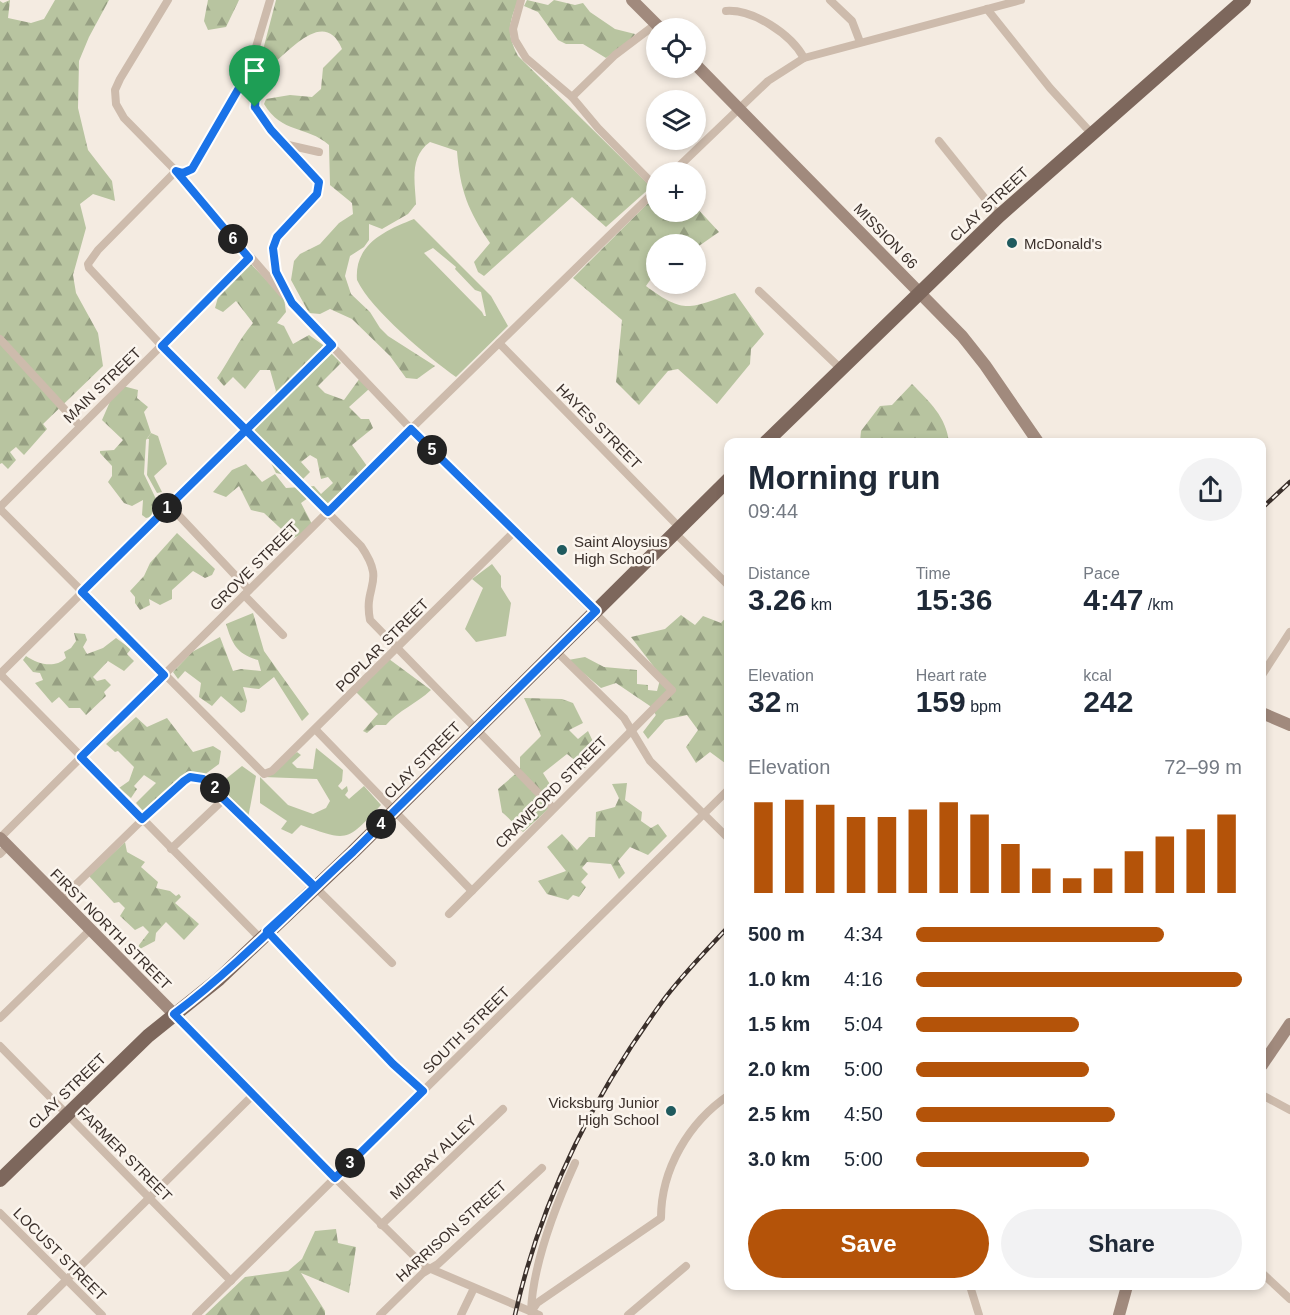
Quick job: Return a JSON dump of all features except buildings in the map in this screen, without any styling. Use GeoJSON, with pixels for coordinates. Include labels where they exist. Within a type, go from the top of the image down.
{"type":"FeatureCollection","features":[{"type":"Feature","properties":{"kind":"main road","name":"CLAY STREET"},"geometry":{"type":"LineString","coordinates":[[770,438],[999,216],[1244,0]]}},
{"type":"Feature","properties":{"kind":"main road","name":"CLAY STREET"},"geometry":{"type":"LineString","coordinates":[[0,1180],[174,1014],[219,979],[315,887],[724,484]]}},
{"type":"Feature","properties":{"kind":"street"},"geometry":{"type":"LineString","coordinates":[[168,0],[120,79],[115,97],[116,104],[124,118],[176,171],[249,258],[411,429],[596,611]]}},
{"type":"Feature","properties":{"kind":"street"},"geometry":{"type":"LineString","coordinates":[[176,171],[183,173],[192,169],[250,69],[270,0]]}},
{"type":"Feature","properties":{"kind":"street"},"geometry":{"type":"LineString","coordinates":[[521,0],[513,29],[515,40],[526,58],[572,97],[598,128],[646,177]]}},
{"type":"Feature","properties":{"kind":"street"},"geometry":{"type":"LineString","coordinates":[[632,0],[650,18]]}},
{"type":"Feature","properties":{"kind":"street"},"geometry":{"type":"LineString","coordinates":[[830,0],[852,21],[860,42]]}},
{"type":"Feature","properties":{"kind":"street"},"geometry":{"type":"LineString","coordinates":[[684,162],[768,81],[804,58],[1016,1]]}},
{"type":"Feature","properties":{"kind":"street"},"geometry":{"type":"LineString","coordinates":[[987,9],[1014,44],[1091,133]]}},
{"type":"Feature","properties":{"kind":"street"},"geometry":{"type":"LineString","coordinates":[[726,11],[739,10],[759,19],[796,45],[804,58]]}},
{"type":"Feature","properties":{"kind":"street"},"geometry":{"type":"LineString","coordinates":[[572,97],[615,55],[646,34]]}},
{"type":"Feature","properties":{"kind":"street"},"geometry":{"type":"LineString","coordinates":[[250,69],[258,68],[263,76],[256,91],[255,107],[284,144],[319,182],[317,194],[274,242],[276,272],[292,303]]}},
{"type":"Feature","properties":{"kind":"street","name":"MISSION 66"},"geometry":{"type":"LineString","coordinates":[[706,75],[921,293],[975,352],[1035,438]]}},
{"type":"Feature","properties":{"kind":"street"},"geometry":{"type":"LineString","coordinates":[[939,141],[999,216]]}},
{"type":"Feature","properties":{"kind":"street"},"geometry":{"type":"LineString","coordinates":[[284,144],[319,152]]}},
{"type":"Feature","properties":{"kind":"street"},"geometry":{"type":"LineString","coordinates":[[176,171],[98,250],[88,264],[89,268],[162,346],[361,546],[373,563],[375,578],[366,603],[370,620],[553,808]]}},
{"type":"Feature","properties":{"kind":"street","name":"GROVE STREET"},"geometry":{"type":"LineString","coordinates":[[2,844],[81,757],[646,199]]}},
{"type":"Feature","properties":{"kind":"street","name":"MAIN STREET"},"geometry":{"type":"LineString","coordinates":[[0,508],[249,258]]}},
{"type":"Feature","properties":{"kind":"street"},"geometry":{"type":"LineString","coordinates":[[759,291],[841,369]]}},
{"type":"Feature","properties":{"kind":"street","name":"HAYES STREET"},"geometry":{"type":"LineString","coordinates":[[499,343],[724,581]]}},
{"type":"Feature","properties":{"kind":"street"},"geometry":{"type":"LineString","coordinates":[[2,345],[80,426]]}},
{"type":"Feature","properties":{"kind":"street"},"geometry":{"type":"LineString","coordinates":[[332,345],[0,674],[171,849],[423,1091]]}},
{"type":"Feature","properties":{"kind":"street"},"geometry":{"type":"LineString","coordinates":[[170,505],[283,635]]}},
{"type":"Feature","properties":{"kind":"street"},"geometry":{"type":"LineString","coordinates":[[0,508],[164,675]]}},
{"type":"Feature","properties":{"kind":"street","name":"POPLAR STREET"},"geometry":{"type":"LineString","coordinates":[[164,675],[264,774],[272,771],[515,531]]}},
{"type":"Feature","properties":{"kind":"street","name":"CRAWFORD STREET"},"geometry":{"type":"LineString","coordinates":[[449,914],[672,690],[596,611]]}},
{"type":"Feature","properties":{"kind":"street"},"geometry":{"type":"LineString","coordinates":[[1266,669],[1290,632]]}},
{"type":"Feature","properties":{"kind":"street"},"geometry":{"type":"LineString","coordinates":[[556,651],[624,718],[650,761],[724,834]]}},
{"type":"Feature","properties":{"kind":"street"},"geometry":{"type":"LineString","coordinates":[[1266,715],[1290,725]]}},
{"type":"Feature","properties":{"kind":"street"},"geometry":{"type":"LineString","coordinates":[[316,730],[472,891]]}},
{"type":"Feature","properties":{"kind":"street"},"geometry":{"type":"LineString","coordinates":[[60,900],[177,786],[190,777],[203,779],[392,963]]}},
{"type":"Feature","properties":{"kind":"street","name":"SOUTH STREET"},"geometry":{"type":"LineString","coordinates":[[196,1315],[724,794]]}},
{"type":"Feature","properties":{"kind":"street"},"geometry":{"type":"LineString","coordinates":[[171,849],[225,798]]}},
{"type":"Feature","properties":{"kind":"street","name":"FIRST NORTH STREET"},"geometry":{"type":"LineString","coordinates":[[2,844],[174,1014],[381,1225],[430,1269],[535,1313]]}},
{"type":"Feature","properties":{"kind":"street"},"geometry":{"type":"LineString","coordinates":[[0,1018],[90,930]]}},
{"type":"Feature","properties":{"kind":"street"},"geometry":{"type":"LineString","coordinates":[[1266,1059],[1290,1024]]}},
{"type":"Feature","properties":{"kind":"street","name":"FARMER STREET"},"geometry":{"type":"LineString","coordinates":[[0,1046],[231,1281]]}},
{"type":"Feature","properties":{"kind":"street"},"geometry":{"type":"LineString","coordinates":[[31,1315],[252,1096]]}},
{"type":"Feature","properties":{"kind":"street"},"geometry":{"type":"LineString","coordinates":[[1266,1097],[1290,1110]]}},
{"type":"Feature","properties":{"kind":"street"},"geometry":{"type":"LineString","coordinates":[[535,1313],[537,1303],[661,1218],[668,1179],[685,1138],[712,1107],[724,1099]]}},
{"type":"Feature","properties":{"kind":"street","name":"MURRAY ALLEY"},"geometry":{"type":"LineString","coordinates":[[381,1225],[503,1109]]}},
{"type":"Feature","properties":{"kind":"street"},"geometry":{"type":"LineString","coordinates":[[535,1313],[532,1288],[561,1193],[575,1163]]}},
{"type":"Feature","properties":{"kind":"street","name":"HARRISON STREET"},"geometry":{"type":"LineString","coordinates":[[380,1315],[542,1168]]}},
{"type":"Feature","properties":{"kind":"street","name":"LOCUST STREET"},"geometry":{"type":"LineString","coordinates":[[0,1213],[102,1315]]}},
{"type":"Feature","properties":{"kind":"street"},"geometry":{"type":"LineString","coordinates":[[628,1315],[686,1266]]}},
{"type":"Feature","properties":{"kind":"street"},"geometry":{"type":"LineString","coordinates":[[1266,1277],[1290,1299]]}},
{"type":"Feature","properties":{"kind":"street"},"geometry":{"type":"LineString","coordinates":[[461,1315],[474,1288]]}},
{"type":"Feature","properties":{"kind":"street"},"geometry":{"type":"LineString","coordinates":[[971,1290],[979,1315]]}},
{"type":"Feature","properties":{"kind":"street"},"geometry":{"type":"LineString","coordinates":[[1119,1315],[1126,1290]]}},
{"type":"Feature","properties":{"kind":"green space"},"geometry":{"type":"Polygon","coordinates":[[[10,0],[8,18],[31,23],[44,19],[55,0],[109,0],[79,61],[78,108],[88,150],[112,181],[115,201],[93,194],[80,204],[86,228],[73,275],[76,293],[98,333],[103,366],[43,424],[47,429],[24,455],[16,447],[10,452],[16,460],[8,469],[2,463],[0,464],[0,1],[3,3],[10,0]]]}},
{"type":"Feature","properties":{"kind":"green space"},"geometry":{"type":"Polygon","coordinates":[[[208,0],[239,0],[226,27],[208,30],[204,21],[208,0]]]}},
{"type":"Feature","properties":{"kind":"green space"},"geometry":{"type":"Polygon","coordinates":[[[276,0],[518,0],[510,35],[518,56],[646,182],[646,191],[606,227],[572,197],[484,276],[478,272],[474,262],[490,243],[466,200],[457,151],[430,142],[423,148],[416,162],[414,179],[416,204],[408,214],[382,229],[369,224],[369,240],[364,247],[350,256],[345,276],[351,294],[370,312],[388,336],[435,366],[417,379],[406,378],[390,356],[352,319],[330,309],[320,314],[309,313],[291,280],[294,261],[300,254],[320,244],[339,223],[353,214],[352,203],[330,185],[329,145],[312,134],[286,125],[271,114],[264,104],[266,99],[290,95],[312,97],[321,89],[323,68],[342,49],[335,38],[327,32],[319,32],[300,41],[275,62],[268,62],[263,57],[276,0]]]}},
{"type":"Feature","properties":{"kind":"green space"},"geometry":{"type":"Polygon","coordinates":[[[527,0],[548,5],[554,0],[575,5],[583,3],[590,12],[615,29],[635,34],[632,39],[606,58],[583,44],[566,44],[558,40],[538,12],[524,6],[527,0]]]}},
{"type":"Feature","properties":{"kind":"green space"},"geometry":{"type":"Polygon","coordinates":[[[646,205],[646,222],[706,222],[706,218],[719,232],[706,241],[706,234],[646,234],[646,294],[658,294],[670,302],[689,306],[735,293],[764,334],[751,349],[750,364],[717,404],[678,369],[668,371],[639,405],[616,382],[622,320],[573,278],[646,205]]]}},
{"type":"Feature","properties":{"kind":"green space"},"geometry":{"type":"Polygon","coordinates":[[[414,219],[491,296],[508,326],[456,377],[387,319],[357,280],[357,267],[366,248],[374,240],[414,219]],[[433,248],[424,253],[486,316],[481,292],[475,290],[455,269],[456,267],[433,248]]]}},
{"type":"Feature","properties":{"kind":"green space"},"geometry":{"type":"Polygon","coordinates":[[[249,262],[284,298],[286,312],[277,323],[284,326],[293,344],[309,335],[341,363],[318,386],[325,393],[344,400],[360,378],[369,389],[349,407],[361,419],[369,419],[373,428],[352,445],[367,466],[326,505],[307,487],[314,486],[321,494],[333,483],[328,477],[321,479],[317,459],[310,455],[301,462],[310,472],[303,479],[276,473],[254,429],[276,391],[270,370],[260,370],[245,389],[233,377],[224,386],[217,378],[253,323],[236,301],[223,312],[215,308],[220,290],[249,262]]]}},
{"type":"Feature","properties":{"kind":"green space"},"geometry":{"type":"Polygon","coordinates":[[[912,384],[941,417],[948,438],[860,438],[861,431],[880,406],[892,405],[912,384]]]}},
{"type":"Feature","properties":{"kind":"green space"},"geometry":{"type":"Polygon","coordinates":[[[123,386],[138,390],[137,398],[148,407],[144,412],[151,433],[146,440],[144,474],[156,499],[151,517],[146,518],[142,515],[143,500],[132,506],[124,503],[108,482],[112,476],[112,466],[100,453],[100,451],[114,450],[123,440],[102,420],[112,397],[123,386]]]}},
{"type":"Feature","properties":{"kind":"green space"},"geometry":{"type":"Polygon","coordinates":[[[151,433],[158,436],[167,464],[154,476],[162,492],[157,493],[147,475],[149,439],[147,439],[151,433]]]}},
{"type":"Feature","properties":{"kind":"green space"},"geometry":{"type":"Polygon","coordinates":[[[246,464],[262,482],[275,474],[286,488],[301,487],[308,498],[301,503],[312,524],[304,533],[292,539],[264,513],[251,510],[239,486],[226,497],[213,492],[232,470],[246,464]]]}},
{"type":"Feature","properties":{"kind":"green space"},"geometry":{"type":"Polygon","coordinates":[[[177,533],[215,569],[212,575],[205,578],[193,571],[172,590],[172,599],[160,605],[149,599],[150,605],[140,610],[130,591],[144,576],[150,563],[177,533]]]}},
{"type":"Feature","properties":{"kind":"green space"},"geometry":{"type":"Polygon","coordinates":[[[492,564],[501,576],[501,587],[511,603],[506,636],[476,642],[465,629],[483,588],[472,579],[492,564]]]}},
{"type":"Feature","properties":{"kind":"green space"},"geometry":{"type":"Polygon","coordinates":[[[253,613],[264,651],[309,714],[302,721],[274,677],[259,689],[243,687],[247,701],[245,711],[241,713],[221,696],[212,706],[199,697],[201,683],[185,671],[178,679],[173,672],[192,652],[220,637],[233,671],[241,669],[261,671],[258,660],[245,655],[236,647],[226,624],[253,613]]]}},
{"type":"Feature","properties":{"kind":"green space"},"geometry":{"type":"Polygon","coordinates":[[[681,615],[695,625],[703,616],[721,623],[724,620],[724,762],[710,752],[696,763],[686,747],[698,730],[687,715],[665,720],[648,739],[643,732],[656,715],[650,706],[616,683],[601,688],[568,660],[585,657],[604,667],[637,670],[637,684],[648,685],[648,690],[657,691],[661,676],[631,637],[665,629],[681,615]]]}},
{"type":"Feature","properties":{"kind":"green space"},"geometry":{"type":"Polygon","coordinates":[[[74,633],[85,634],[87,640],[83,647],[87,654],[103,648],[116,638],[131,649],[127,654],[134,661],[124,671],[108,661],[93,677],[97,681],[105,679],[111,685],[104,692],[106,696],[86,715],[80,708],[69,708],[59,697],[52,703],[35,683],[43,680],[40,673],[33,672],[23,660],[26,656],[46,664],[61,661],[66,658],[64,652],[76,641],[74,633]]]}},
{"type":"Feature","properties":{"kind":"green space"},"geometry":{"type":"Polygon","coordinates":[[[389,659],[431,690],[386,725],[376,725],[367,733],[363,731],[378,714],[356,692],[389,659]]]}},
{"type":"Feature","properties":{"kind":"green space"},"geometry":{"type":"Polygon","coordinates":[[[524,698],[562,699],[573,703],[583,723],[569,730],[578,739],[588,731],[597,750],[585,768],[567,754],[543,773],[551,786],[544,790],[554,804],[523,832],[502,812],[498,789],[520,770],[520,757],[541,736],[524,698]]]}},
{"type":"Feature","properties":{"kind":"green space"},"geometry":{"type":"Polygon","coordinates":[[[136,717],[147,727],[167,718],[193,752],[213,746],[221,751],[219,764],[204,775],[188,775],[144,812],[136,803],[156,783],[144,775],[134,786],[137,789],[131,798],[119,788],[129,781],[134,767],[118,751],[115,752],[106,744],[136,717]]]}},
{"type":"Feature","properties":{"kind":"green space"},"geometry":{"type":"Polygon","coordinates":[[[316,748],[343,770],[342,781],[338,786],[342,790],[347,786],[348,791],[345,795],[349,799],[364,786],[381,805],[353,832],[346,835],[329,834],[301,825],[292,834],[281,829],[287,821],[260,803],[260,777],[288,805],[313,814],[326,808],[330,801],[317,779],[263,777],[297,752],[301,755],[292,763],[297,768],[313,769],[316,748]]]}},
{"type":"Feature","properties":{"kind":"green space"},"geometry":{"type":"Polygon","coordinates":[[[242,766],[256,776],[248,818],[217,786],[242,766]]]}},
{"type":"Feature","properties":{"kind":"green space"},"geometry":{"type":"Polygon","coordinates":[[[627,783],[625,800],[642,812],[641,821],[651,828],[658,824],[667,836],[648,855],[630,847],[618,861],[625,873],[619,879],[611,864],[587,862],[582,868],[588,874],[581,882],[586,887],[579,897],[573,895],[568,900],[547,894],[538,881],[566,871],[547,847],[562,834],[577,850],[589,837],[595,837],[596,812],[615,807],[619,798],[612,784],[627,783]]]}},
{"type":"Feature","properties":{"kind":"green space"},"geometry":{"type":"Polygon","coordinates":[[[125,842],[127,852],[145,862],[141,867],[158,882],[156,888],[170,891],[176,896],[179,894],[181,897],[175,903],[199,924],[184,940],[166,922],[156,933],[155,941],[138,950],[149,932],[143,926],[135,930],[120,916],[125,908],[119,902],[114,903],[89,876],[125,842]]]}},
{"type":"Feature","properties":{"kind":"green space"},"geometry":{"type":"Polygon","coordinates":[[[336,1229],[338,1243],[356,1247],[349,1293],[301,1273],[325,1311],[325,1315],[205,1315],[245,1277],[288,1271],[302,1259],[315,1231],[336,1229]]]}},
{"type":"Feature","properties":{"kind":"railway"},"geometry":{"type":"LineString","coordinates":[[1266,504],[1290,482]]}},
{"type":"Feature","properties":{"kind":"railway"},"geometry":{"type":"LineString","coordinates":[[515,1315],[539,1232],[572,1151],[592,1112],[614,1074],[662,1002],[724,931]]}},
{"type":"Feature","properties":{"kind":"place","name":"McDonald's"},"geometry":{"type":"Point","coordinates":[1012,243]}},
{"type":"Feature","properties":{"kind":"place","name":"Saint Aloysius High School"},"geometry":{"type":"Point","coordinates":[562,550]}},
{"type":"Feature","properties":{"kind":"place","name":"Vicksburg Junior High School"},"geometry":{"type":"Point","coordinates":[671,1111]}},
{"type":"Feature","properties":{"kind":"route"},"geometry":{"type":"LineString","coordinates":[[255,107],[256,91],[263,76],[262,70],[258,68],[250,69],[192,169],[183,173],[176,171],[249,258],[162,346],[246,431],[328,512],[411,429],[596,611],[353,852],[315,887],[288,911],[260,938],[219,979],[174,1014],[335,1178],[423,1091],[393,1064],[267,931],[288,911],[315,887],[211,784],[203,779],[190,777],[142,819],[81,757],[164,675],[82,592],[246,431],[332,345],[292,303],[281,286],[276,272],[273,248],[277,237],[317,194],[319,182],[271,130],[255,107]]}}]}
